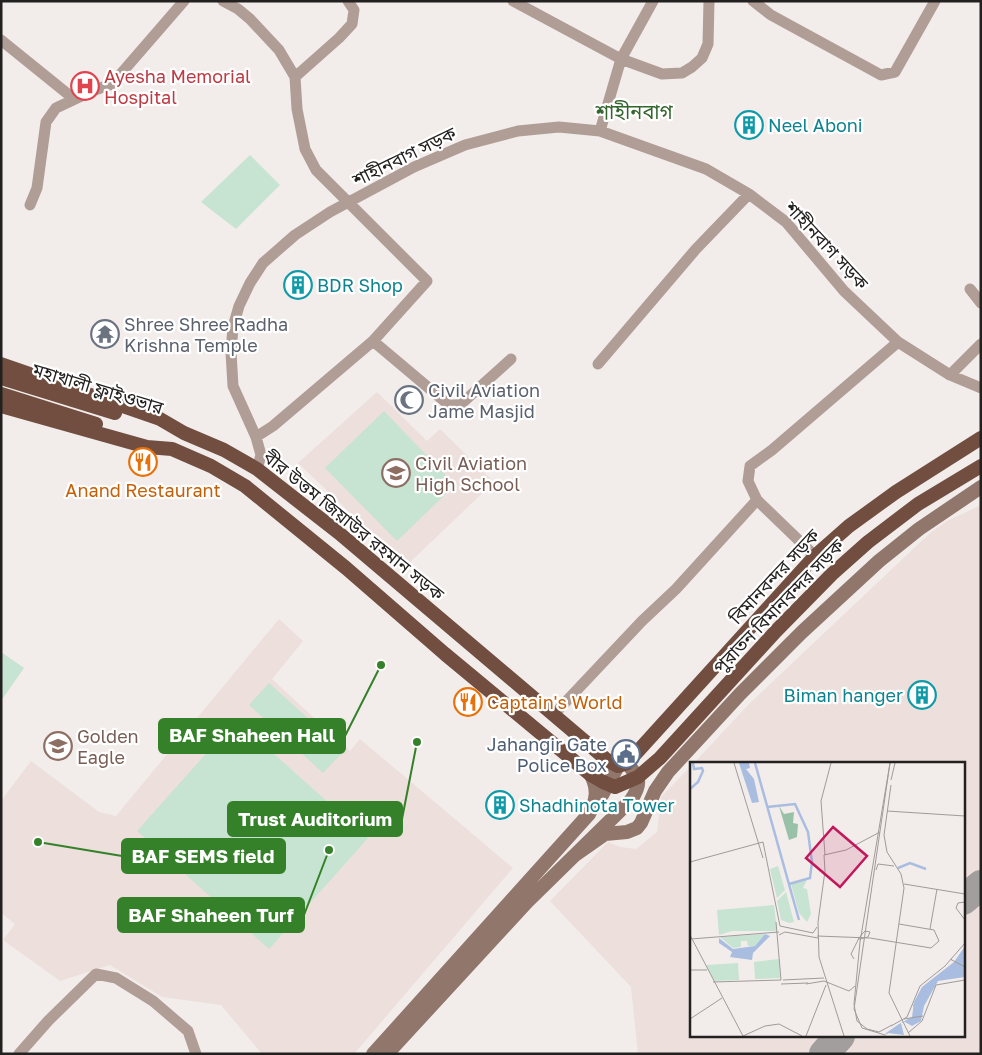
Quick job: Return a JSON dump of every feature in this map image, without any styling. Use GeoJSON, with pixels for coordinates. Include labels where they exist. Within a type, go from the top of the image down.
{"type":"FeatureCollection","features":[{"type":"Feature","properties":{"kind":"highway","name":"বীর উত্তম জিয়াউর রহমান সড়ক"},"geometry":{"type":"LineString","coordinates":[[1,364],[160,419],[184,433],[224,450],[257,469],[339,533],[607,760],[623,764]]}},
{"type":"Feature","properties":{"kind":"highway","name":"মহাখালী ফ্লাইওভার"},"geometry":{"type":"LineString","coordinates":[[1,378],[184,433]]}},
{"type":"Feature","properties":{"kind":"highway","name":"মহাখালী ফ্লাইওভার"},"geometry":{"type":"LineString","coordinates":[[1,394],[172,449]]}},
{"type":"Feature","properties":{"kind":"highway"},"geometry":{"type":"LineString","coordinates":[[1,406],[147,447],[172,449],[211,466],[245,486],[591,775],[612,785]]}},
{"type":"Feature","properties":{"kind":"highway","name":"বিমানবন্দর সড়ক"},"geometry":{"type":"LineString","coordinates":[[623,764],[815,556],[856,520],[981,438]]}},
{"type":"Feature","properties":{"kind":"highway","name":"পুরাতন বিমানবন্দর সড়ক"},"geometry":{"type":"LineString","coordinates":[[612,785],[638,777],[660,758],[776,631],[832,574],[868,542],[918,504],[981,466]]}},
{"type":"Feature","properties":{"kind":"main road"},"geometry":{"type":"LineString","coordinates":[[575,855],[605,834],[627,832],[637,828],[655,791],[668,772],[740,694],[802,632],[880,561],[919,529],[981,487]]}},
{"type":"Feature","properties":{"kind":"main road"},"geometry":{"type":"LineString","coordinates":[[373,1054],[589,814],[612,785],[623,764],[638,777],[639,787],[631,800],[527,902],[387,1054]]}},
{"type":"Feature","properties":{"kind":"main road"},"geometry":{"type":"LineString","coordinates":[[622,809],[668,772]]}},
{"type":"Feature","properties":{"kind":"main road"},"geometry":{"type":"LineString","coordinates":[[589,814],[594,806],[596,795],[595,784],[591,775]]}},
{"type":"Feature","properties":{"kind":"street"},"geometry":{"type":"LineString","coordinates":[[30,205],[37,188],[46,122],[56,108],[112,84],[184,1]]}},
{"type":"Feature","properties":{"kind":"street"},"geometry":{"type":"LineString","coordinates":[[223,1],[238,9],[250,19],[278,50],[295,77],[297,109],[305,149],[316,170],[426,281],[373,341],[273,426],[256,436]]}},
{"type":"Feature","properties":{"kind":"street"},"geometry":{"type":"LineString","coordinates":[[295,77],[352,24],[354,10],[348,1]]}},
{"type":"Feature","properties":{"kind":"street"},"geometry":{"type":"LineString","coordinates":[[513,1],[621,59],[662,74],[682,73],[702,58],[708,44],[709,1]]}},
{"type":"Feature","properties":{"kind":"street"},"geometry":{"type":"LineString","coordinates":[[600,131],[621,59],[653,1]]}},
{"type":"Feature","properties":{"kind":"street"},"geometry":{"type":"LineString","coordinates":[[753,1],[771,16],[881,75],[895,72],[935,1]]}},
{"type":"Feature","properties":{"kind":"street"},"geometry":{"type":"LineString","coordinates":[[1,40],[74,99]]}},
{"type":"Feature","properties":{"kind":"street","name":"শাহীনবাগ সড়ক"},"geometry":{"type":"LineString","coordinates":[[257,469],[261,456],[256,436],[233,386],[232,352],[233,327],[239,306],[263,262],[295,235],[349,202],[414,167],[464,145],[518,131],[559,127],[600,131],[706,169],[749,194],[786,222],[844,291],[898,342],[950,375],[981,388]]}},
{"type":"Feature","properties":{"kind":"street"},"geometry":{"type":"LineString","coordinates":[[598,364],[696,250],[749,194]]}},
{"type":"Feature","properties":{"kind":"street"},"geometry":{"type":"LineString","coordinates":[[970,289],[981,303]]}},
{"type":"Feature","properties":{"kind":"street"},"geometry":{"type":"LineString","coordinates":[[373,341],[449,405],[461,404],[511,359]]}},
{"type":"Feature","properties":{"kind":"street"},"geometry":{"type":"LineString","coordinates":[[815,556],[757,500],[748,481],[750,466],[772,450],[898,342]]}},
{"type":"Feature","properties":{"kind":"street"},"geometry":{"type":"LineString","coordinates":[[950,375],[981,344]]}},
{"type":"Feature","properties":{"kind":"street"},"geometry":{"type":"LineString","coordinates":[[559,709],[642,621],[676,589],[757,500]]}},
{"type":"Feature","properties":{"kind":"street"},"geometry":{"type":"LineString","coordinates":[[19,1054],[48,1021],[96,974],[116,978],[154,1001],[188,1031],[196,1054]]}},
{"type":"Feature","properties":{"kind":"shaded area","name":"Civil Aviation High School"},"geometry":{"type":"Polygon","coordinates":[[[377,392],[427,441],[440,429],[494,482],[406,566],[298,463],[377,392]]]}},
{"type":"Feature","properties":{"kind":"shaded area"},"geometry":{"type":"Polygon","coordinates":[[[981,505],[981,1054],[638,1054],[631,987],[550,901],[608,842],[620,847],[636,849],[657,832],[661,797],[690,767],[690,1038],[964,1038],[964,762],[695,762],[750,703],[930,533],[947,521],[981,505]]]}},
{"type":"Feature","properties":{"kind":"shaded area"},"geometry":{"type":"Polygon","coordinates":[[[279,619],[303,641],[272,679],[350,751],[360,739],[513,868],[354,1054],[262,1054],[221,1005],[162,997],[110,965],[60,981],[3,940],[15,924],[1,913],[1,801],[31,761],[99,812],[116,816],[279,619]]]}},
{"type":"Feature","properties":{"kind":"green space"},"geometry":{"type":"Polygon","coordinates":[[[250,155],[280,185],[236,229],[201,202],[250,155]]]}},
{"type":"Feature","properties":{"kind":"green space"},"geometry":{"type":"Polygon","coordinates":[[[384,411],[455,485],[397,541],[325,468],[384,411]]]}},
{"type":"Feature","properties":{"kind":"green space"},"geometry":{"type":"Polygon","coordinates":[[[1,652],[24,668],[1,701],[1,652]]]}},
{"type":"Feature","properties":{"kind":"green space"},"geometry":{"type":"Polygon","coordinates":[[[269,683],[344,751],[323,773],[249,705],[269,683]]]}},
{"type":"Feature","properties":{"kind":"green space"},"geometry":{"type":"Polygon","coordinates":[[[236,720],[368,838],[269,949],[137,831],[236,720]]]}},
{"type":"Feature","properties":{"kind":"taxiway"},"geometry":{"type":"LineString","coordinates":[[964,899],[981,885]]}},
{"type":"Feature","properties":{"kind":"taxiway"},"geometry":{"type":"LineString","coordinates":[[824,1054],[838,1038]]}},
{"type":"Feature","properties":{"kind":"place","name":"Ayesha Memorial Hospital"},"geometry":{"type":"Point","coordinates":[85,86]}},
{"type":"Feature","properties":{"kind":"place","name":"Neel Aboni"},"geometry":{"type":"Point","coordinates":[749,125]}},
{"type":"Feature","properties":{"kind":"place","name":"BDR Shop"},"geometry":{"type":"Point","coordinates":[298,285]}},
{"type":"Feature","properties":{"kind":"place","name":"Shree Shree Radha Krishna Temple"},"geometry":{"type":"Point","coordinates":[105,334]}},
{"type":"Feature","properties":{"kind":"place","name":"Civil Aviation Jame Masjid"},"geometry":{"type":"Point","coordinates":[409,400]}},
{"type":"Feature","properties":{"kind":"place","name":"Anand Restaurant"},"geometry":{"type":"Point","coordinates":[143,462]}},
{"type":"Feature","properties":{"kind":"place","name":"Civil Aviation High School"},"geometry":{"type":"Point","coordinates":[396,473]}},
{"type":"Feature","properties":{"kind":"place","name":"BAF Shaheen Hall"},"geometry":{"type":"Point","coordinates":[381,665]}},
{"type":"Feature","properties":{"kind":"place","name":"Biman hanger"},"geometry":{"type":"Point","coordinates":[922,695]}},
{"type":"Feature","properties":{"kind":"place","name":"Captain's World"},"geometry":{"type":"Point","coordinates":[468,702]}},
{"type":"Feature","properties":{"kind":"place","name":"Trust Auditorium"},"geometry":{"type":"Point","coordinates":[417,742]}},
{"type":"Feature","properties":{"kind":"place","name":"Golden Eagle"},"geometry":{"type":"Point","coordinates":[58,746]}},
{"type":"Feature","properties":{"kind":"place","name":"Jahangir Gate Police Box"},"geometry":{"type":"Point","coordinates":[626,754]}},
{"type":"Feature","properties":{"kind":"place","name":"Shadhinota Tower"},"geometry":{"type":"Point","coordinates":[500,805]}},
{"type":"Feature","properties":{"kind":"place","name":"BAF SEMS field"},"geometry":{"type":"Point","coordinates":[38,842]}},
{"type":"Feature","properties":{"kind":"place","name":"BAF Shaheen Turf"},"geometry":{"type":"Point","coordinates":[329,850]}},
{"type":"Feature","properties":{"kind":"district","name":"শাহীনবাগ"},"geometry":{"type":"Point","coordinates":[634,111]}}]}
